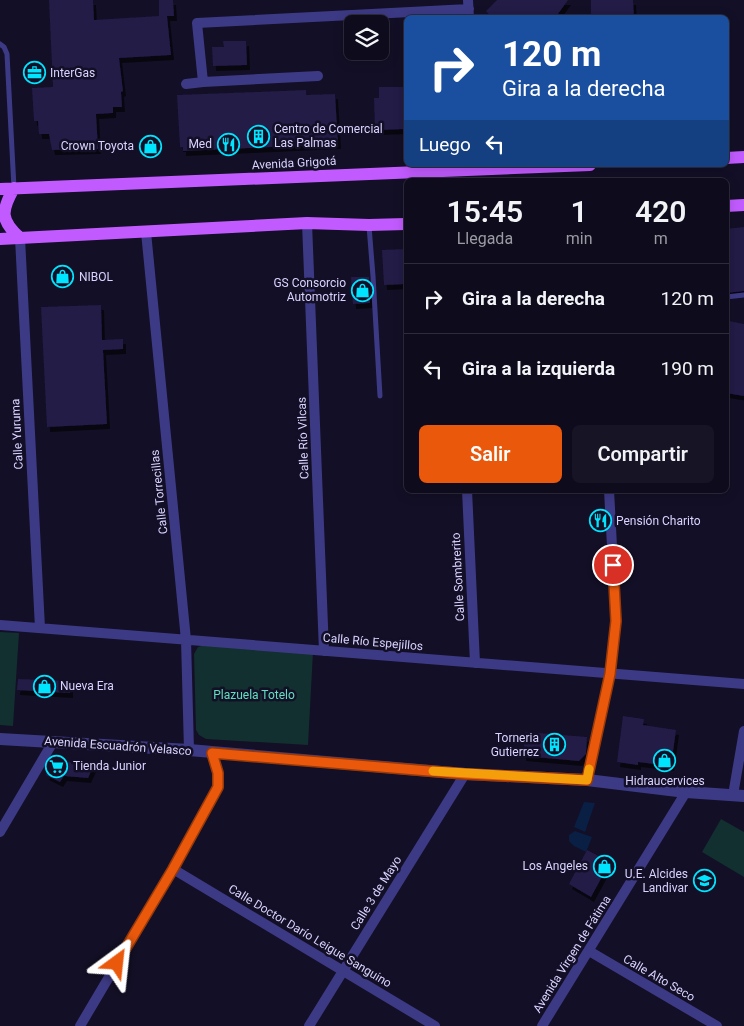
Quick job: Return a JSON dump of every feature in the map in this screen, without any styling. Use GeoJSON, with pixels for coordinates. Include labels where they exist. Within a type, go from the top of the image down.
{"type":"FeatureCollection","features":[{"type":"Feature","properties":{"kind":"main road"},"geometry":{"type":"LineString","coordinates":[[729,158],[744,157]]}},
{"type":"Feature","properties":{"kind":"main road","name":"Avenida Grigotá"},"geometry":{"type":"LineString","coordinates":[[0,189],[515,167]]}},
{"type":"Feature","properties":{"kind":"main road"},"geometry":{"type":"LineString","coordinates":[[14,188],[2,214],[5,223],[20,238]]}},
{"type":"Feature","properties":{"kind":"main road"},"geometry":{"type":"LineString","coordinates":[[729,206],[744,205]]}},
{"type":"Feature","properties":{"kind":"main road"},"geometry":{"type":"LineString","coordinates":[[0,239],[307,224],[404,224]]}},
{"type":"Feature","properties":{"kind":"street"},"geometry":{"type":"LineString","coordinates":[[203,82],[197,23],[469,9]]}},
{"type":"Feature","properties":{"kind":"street"},"geometry":{"type":"LineString","coordinates":[[186,84],[318,76]]}},
{"type":"Feature","properties":{"kind":"street","name":"Calle Río Vilcas"},"geometry":{"type":"LineString","coordinates":[[307,224],[324,651]]}},
{"type":"Feature","properties":{"kind":"street","name":"Calle Torrecillas"},"geometry":{"type":"LineString","coordinates":[[146,232],[186,640],[189,750]]}},
{"type":"Feature","properties":{"kind":"street","name":"Calle Yuruma"},"geometry":{"type":"LineString","coordinates":[[20,238],[40,628]]}},
{"type":"Feature","properties":{"kind":"street","name":"Calle Sombrerito"},"geometry":{"type":"LineString","coordinates":[[467,493],[475,663]]}},
{"type":"Feature","properties":{"kind":"street"},"geometry":{"type":"LineString","coordinates":[[587,780],[610,674],[616,621],[609,493]]}},
{"type":"Feature","properties":{"kind":"street","name":"Calle Río Espejillos"},"geometry":{"type":"LineString","coordinates":[[0,625],[744,684]]}},
{"type":"Feature","properties":{"kind":"street"},"geometry":{"type":"LineString","coordinates":[[738,796],[744,731]]}},
{"type":"Feature","properties":{"kind":"street","name":"Avenida Escuadrón Velasco"},"geometry":{"type":"LineString","coordinates":[[0,739],[189,750],[465,774],[587,780],[686,792],[738,796]]}},
{"type":"Feature","properties":{"kind":"street"},"geometry":{"type":"LineString","coordinates":[[0,832],[53,742]]}},
{"type":"Feature","properties":{"kind":"street"},"geometry":{"type":"LineString","coordinates":[[80,1026],[173,869],[218,787],[218,773],[212,753]]}},
{"type":"Feature","properties":{"kind":"street","name":"Calle 3 de Mayo"},"geometry":{"type":"LineString","coordinates":[[309,1026],[465,774]]}},
{"type":"Feature","properties":{"kind":"street","name":"Avenida Virgen de Fátima"},"geometry":{"type":"LineString","coordinates":[[542,1026],[686,792]]}},
{"type":"Feature","properties":{"kind":"street","name":"Calle Doctor Darío Leigue Sanguino"},"geometry":{"type":"LineString","coordinates":[[173,869],[435,1026]]}},
{"type":"Feature","properties":{"kind":"street","name":"Calle Alto Seco"},"geometry":{"type":"LineString","coordinates":[[589,951],[717,1026]]}},
{"type":"Feature","properties":{"kind":"lane"},"geometry":{"type":"LineString","coordinates":[[0,44],[4,47],[7,54],[14,188]]}},
{"type":"Feature","properties":{"kind":"lane"},"geometry":{"type":"LineString","coordinates":[[369,225],[380,396]]}},
{"type":"Feature","properties":{"kind":"lane"},"geometry":{"type":"LineString","coordinates":[[729,298],[744,295]]}},
{"type":"Feature","properties":{"kind":"green space"},"geometry":{"type":"Polygon","coordinates":[[[0,632],[19,633],[13,726],[0,725],[0,632]]]}},
{"type":"Feature","properties":{"kind":"green space","name":"Plazuela Totelo"},"geometry":{"type":"Polygon","coordinates":[[[204,645],[313,652],[308,745],[206,739],[199,735],[196,730],[194,654],[198,647],[204,645]]]}},
{"type":"Feature","properties":{"kind":"green space"},"geometry":{"type":"Polygon","coordinates":[[[721,819],[744,832],[744,877],[702,852],[721,819]]]}},
{"type":"Feature","properties":{"kind":"water"},"geometry":{"type":"Polygon","coordinates":[[[584,802],[595,803],[585,832],[574,827],[584,802]]]}},
{"type":"Feature","properties":{"kind":"water"},"geometry":{"type":"Polygon","coordinates":[[[575,831],[592,837],[586,852],[569,841],[569,835],[575,831]]]}},
{"type":"Feature","properties":{"kind":"building"},"geometry":{"type":"Polygon","coordinates":[[[49,0],[93,0],[94,20],[159,16],[159,0],[173,0],[174,16],[167,16],[171,55],[119,58],[123,91],[121,92],[122,107],[113,107],[113,113],[96,114],[98,149],[52,150],[49,134],[39,134],[38,121],[34,121],[32,88],[53,87],[49,0]]]}},
{"type":"Feature","properties":{"kind":"building"},"geometry":{"type":"Polygon","coordinates":[[[497,0],[568,0],[557,15],[489,15],[486,11],[497,0]]]}},
{"type":"Feature","properties":{"kind":"building"},"geometry":{"type":"Polygon","coordinates":[[[591,0],[633,0],[634,15],[591,15],[591,0]]]}},
{"type":"Feature","properties":{"kind":"building"},"geometry":{"type":"Polygon","coordinates":[[[223,41],[246,41],[247,65],[213,66],[212,47],[224,47],[223,41]]]}},
{"type":"Feature","properties":{"kind":"building"},"geometry":{"type":"Polygon","coordinates":[[[379,87],[404,87],[404,129],[375,130],[374,98],[379,98],[379,87]]]}},
{"type":"Feature","properties":{"kind":"building"},"geometry":{"type":"Polygon","coordinates":[[[306,90],[306,95],[335,94],[338,144],[183,151],[183,147],[180,147],[177,95],[306,90]]]}},
{"type":"Feature","properties":{"kind":"building"},"geometry":{"type":"Polygon","coordinates":[[[744,227],[744,291],[729,293],[729,229],[744,227]]]}},
{"type":"Feature","properties":{"kind":"building"},"geometry":{"type":"Polygon","coordinates":[[[404,249],[404,284],[384,285],[382,250],[404,249]]]}},
{"type":"Feature","properties":{"kind":"building","name":"GS Consorcio Automotriz"},"geometry":{"type":"Polygon","coordinates":[[[351,277],[369,277],[370,303],[353,304],[351,277]]]}},
{"type":"Feature","properties":{"kind":"building"},"geometry":{"type":"Polygon","coordinates":[[[101,305],[102,340],[123,339],[123,349],[103,350],[107,424],[47,427],[41,307],[101,305]]]}},
{"type":"Feature","properties":{"kind":"building"},"geometry":{"type":"Polygon","coordinates":[[[729,321],[744,324],[744,396],[729,394],[729,321]]]}},
{"type":"Feature","properties":{"kind":"building","name":"Nueva Era"},"geometry":{"type":"Polygon","coordinates":[[[18,679],[70,681],[70,693],[17,690],[18,679]]]}},
{"type":"Feature","properties":{"kind":"building"},"geometry":{"type":"Polygon","coordinates":[[[623,716],[644,719],[643,725],[676,730],[671,766],[638,762],[638,765],[617,762],[623,716]]]}},
{"type":"Feature","properties":{"kind":"building","name":"Torneria Gutierrez"},"geometry":{"type":"Polygon","coordinates":[[[525,732],[587,737],[586,754],[579,761],[523,756],[525,732]]]}},
{"type":"Feature","properties":{"kind":"building"},"geometry":{"type":"Polygon","coordinates":[[[59,761],[94,765],[88,778],[64,776],[60,782],[46,775],[52,765],[59,761]]]}},
{"type":"Feature","properties":{"kind":"building"},"geometry":{"type":"Polygon","coordinates":[[[587,850],[610,862],[591,897],[569,884],[587,850]]]}},
{"type":"Feature","properties":{"kind":"slow traffic"},"geometry":{"type":"LineString","coordinates":[[433,771],[587,780],[589,769]]}},
{"type":"Feature","properties":{"kind":"place","name":"InterGas"},"geometry":{"type":"Point","coordinates":[34,73]}},
{"type":"Feature","properties":{"kind":"place","name":"Centro de Comercial Las Palmas"},"geometry":{"type":"Point","coordinates":[258,136]}},
{"type":"Feature","properties":{"kind":"place","name":"Med"},"geometry":{"type":"Point","coordinates":[228,144]}},
{"type":"Feature","properties":{"kind":"place","name":"Crown Toyota"},"geometry":{"type":"Point","coordinates":[150,146]}},
{"type":"Feature","properties":{"kind":"place","name":"NIBOL"},"geometry":{"type":"Point","coordinates":[63,277]}},
{"type":"Feature","properties":{"kind":"place","name":"GS Consorcio Automotriz"},"geometry":{"type":"Point","coordinates":[362,290]}},
{"type":"Feature","properties":{"kind":"place","name":"Pensión Charito"},"geometry":{"type":"Point","coordinates":[600,521]}},
{"type":"Feature","properties":{"kind":"place","name":"Nueva Era"},"geometry":{"type":"Point","coordinates":[44,686]}},
{"type":"Feature","properties":{"kind":"place","name":"Torneria Gutierrez"},"geometry":{"type":"Point","coordinates":[555,745]}},
{"type":"Feature","properties":{"kind":"place","name":"Hidraucervices"},"geometry":{"type":"Point","coordinates":[665,760]}},
{"type":"Feature","properties":{"kind":"place","name":"Tienda Junior"},"geometry":{"type":"Point","coordinates":[57,766]}},
{"type":"Feature","properties":{"kind":"place","name":"Los Angeles"},"geometry":{"type":"Point","coordinates":[604,866]}},
{"type":"Feature","properties":{"kind":"place","name":"U.E. Alcides Landivar"},"geometry":{"type":"Point","coordinates":[704,881]}},
{"type":"Feature","properties":{"kind":"route"},"geometry":{"type":"LineString","coordinates":[[117,963],[173,869],[218,787],[218,773],[212,753],[465,774],[587,780],[610,674],[616,621],[613,565]]}}]}
